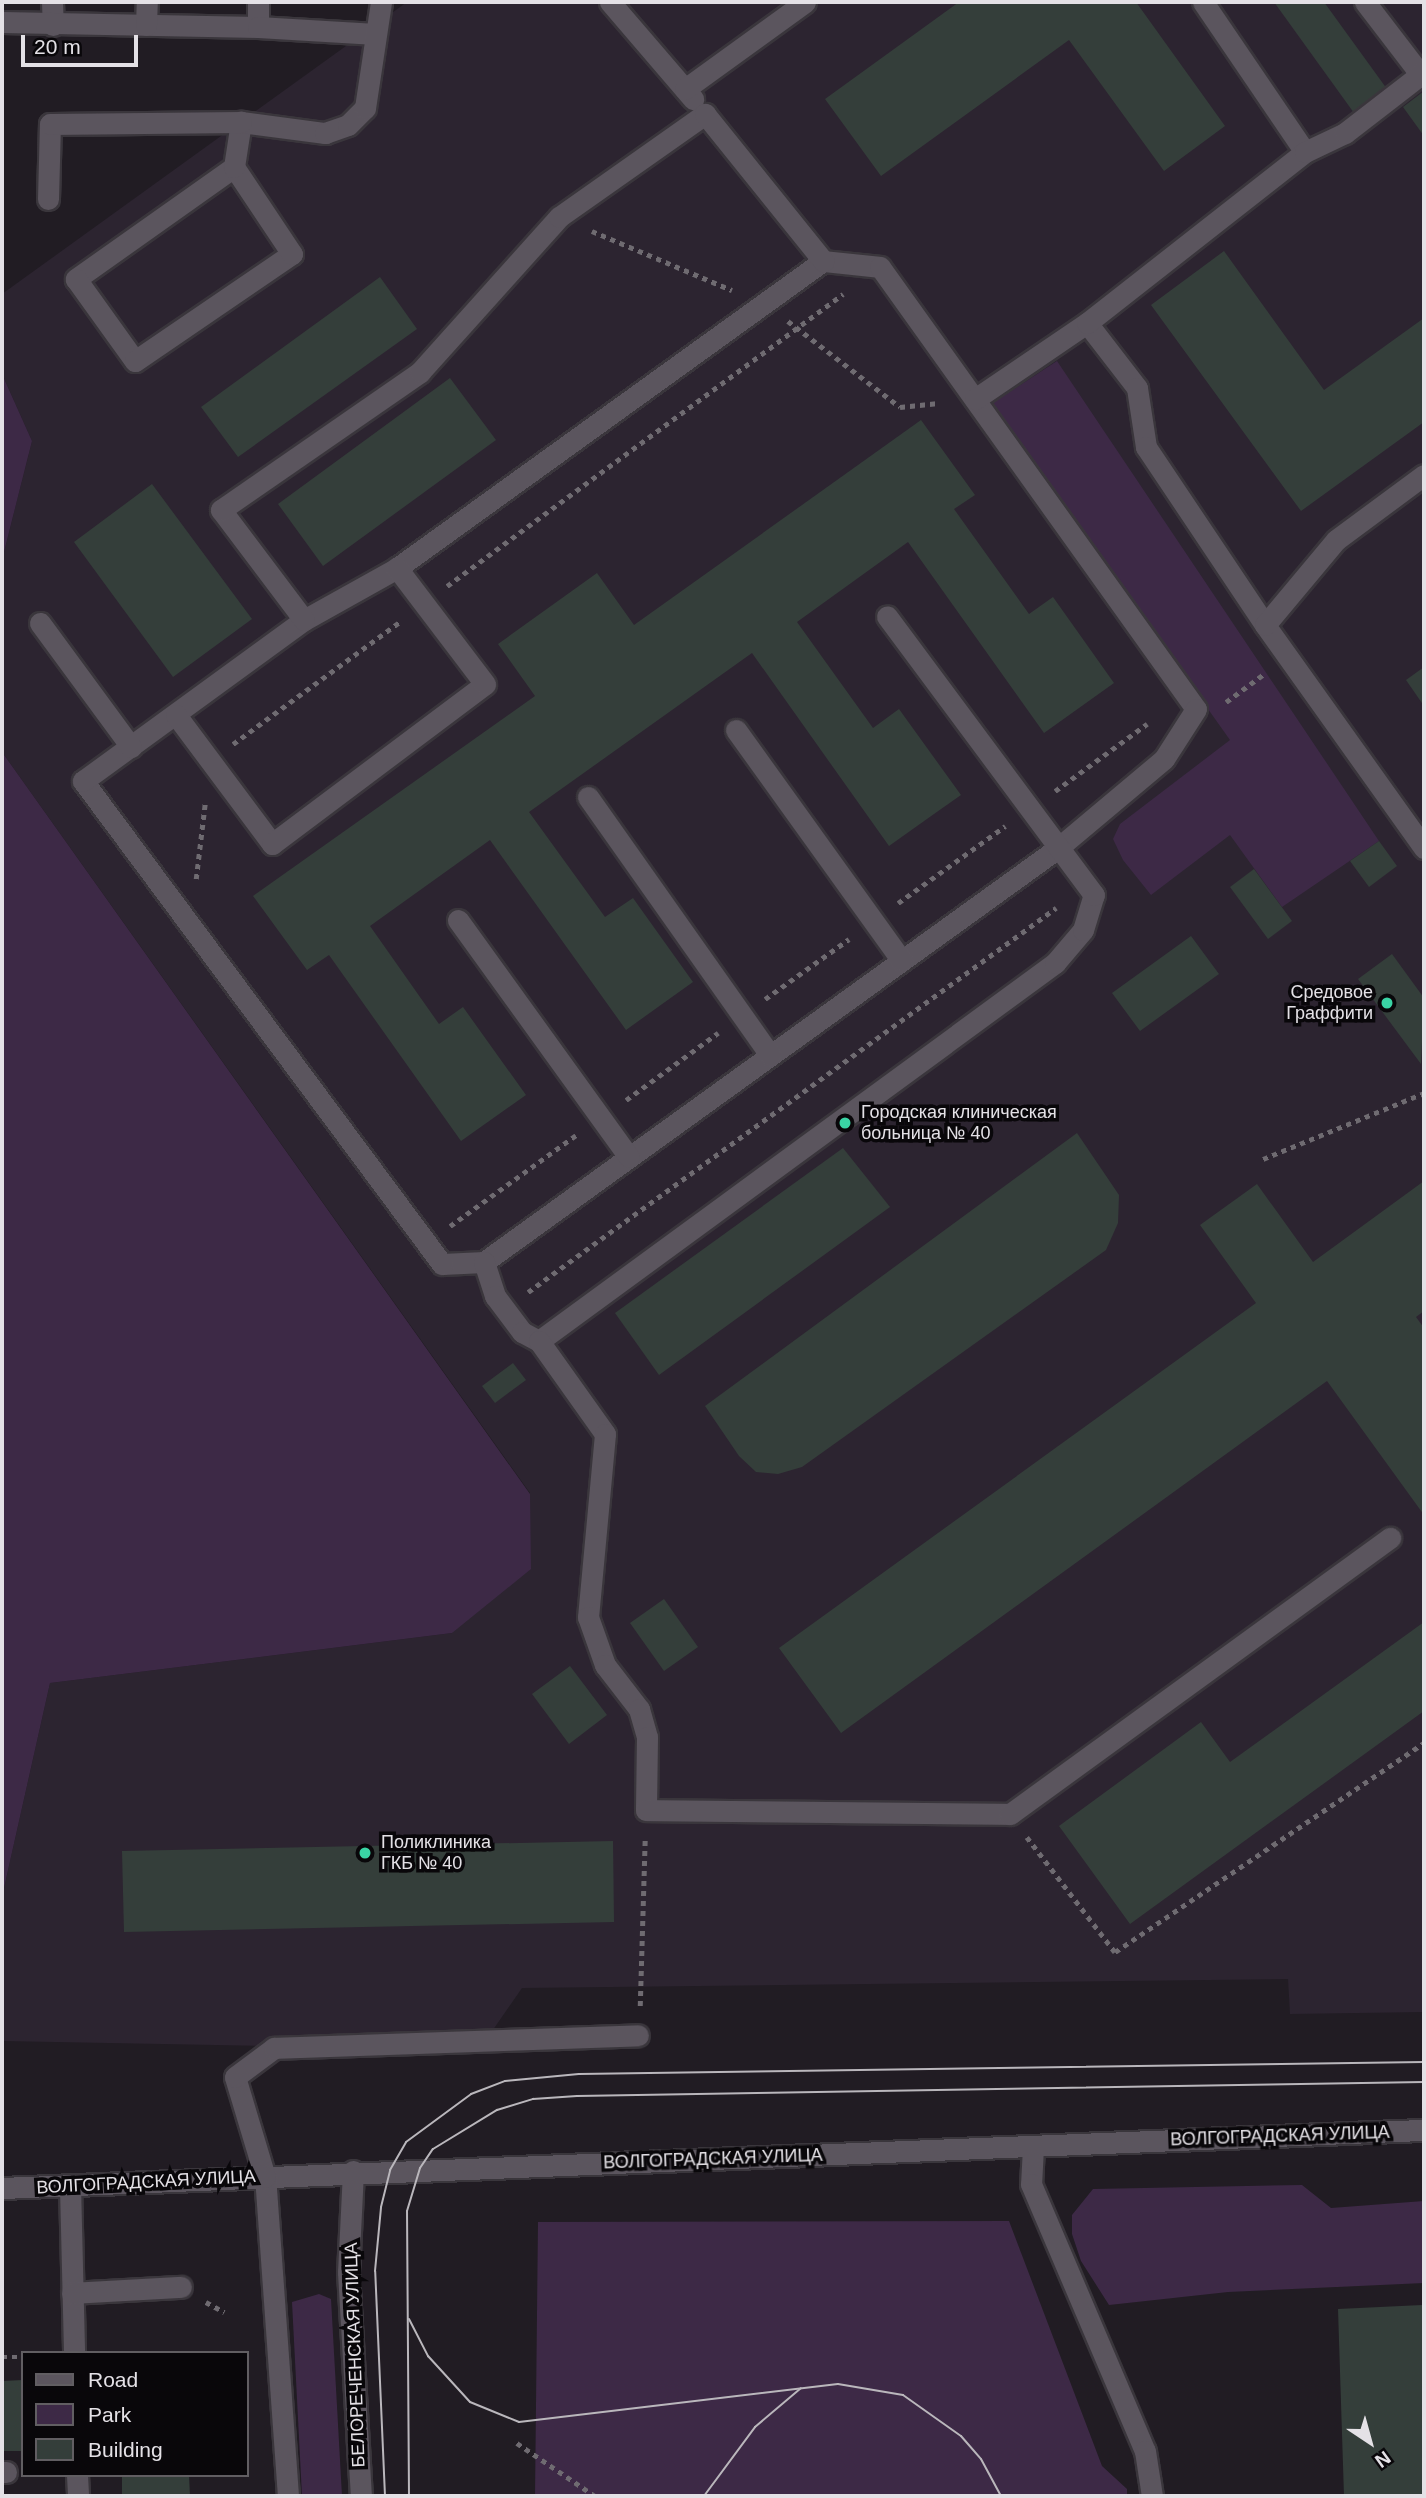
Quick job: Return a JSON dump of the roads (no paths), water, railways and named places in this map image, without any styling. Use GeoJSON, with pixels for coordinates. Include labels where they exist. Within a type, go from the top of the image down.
{"type":"FeatureCollection","features":[{"type":"Feature","properties":{"kind":"street"},"geometry":{"type":"LineString","coordinates":[[52,2],[53,25]]}},
{"type":"Feature","properties":{"kind":"street"},"geometry":{"type":"LineString","coordinates":[[146,25],[147,2]]}},
{"type":"Feature","properties":{"kind":"street"},"geometry":{"type":"LineString","coordinates":[[258,2],[258,27]]}},
{"type":"Feature","properties":{"kind":"street"},"geometry":{"type":"LineString","coordinates":[[48,199],[50,124],[241,122],[325,132],[348,125],[365,108],[381,2]]}},
{"type":"Feature","properties":{"kind":"street"},"geometry":{"type":"LineString","coordinates":[[610,2],[685,89],[823,261]]}},
{"type":"Feature","properties":{"kind":"street"},"geometry":{"type":"LineString","coordinates":[[685,89],[805,2]]}},
{"type":"Feature","properties":{"kind":"street"},"geometry":{"type":"LineString","coordinates":[[1203,2],[1305,152]]}},
{"type":"Feature","properties":{"kind":"street"},"geometry":{"type":"LineString","coordinates":[[975,399],[1087,323],[1305,152],[1345,133],[1422,73],[1364,2]]}},
{"type":"Feature","properties":{"kind":"street"},"geometry":{"type":"LineString","coordinates":[[2,22],[258,27],[376,34]]}},
{"type":"Feature","properties":{"kind":"street"},"geometry":{"type":"LineString","coordinates":[[304,620],[221,510],[420,372],[559,217],[705,114]]}},
{"type":"Feature","properties":{"kind":"street"},"geometry":{"type":"LineString","coordinates":[[234,167],[76,279],[135,361],[292,254],[234,167],[241,122]]}},
{"type":"Feature","properties":{"kind":"street"},"geometry":{"type":"LineString","coordinates":[[823,261],[880,267],[1191,702],[1164,758],[1058,848],[484,1262],[442,1264],[83,780],[304,620],[397,568],[823,261]]}},
{"type":"Feature","properties":{"kind":"street"},"geometry":{"type":"LineString","coordinates":[[1087,323],[1137,388],[1146,447],[1265,625],[1424,848]]}},
{"type":"Feature","properties":{"kind":"street"},"geometry":{"type":"LineString","coordinates":[[1265,625],[1336,540],[1424,475]]}},
{"type":"Feature","properties":{"kind":"street"},"geometry":{"type":"LineString","coordinates":[[176,715],[272,844],[485,684],[397,568]]}},
{"type":"Feature","properties":{"kind":"street"},"geometry":{"type":"LineString","coordinates":[[539,1341],[1055,963],[1083,930],[1094,895],[887,616]]}},
{"type":"Feature","properties":{"kind":"street"},"geometry":{"type":"LineString","coordinates":[[40,623],[131,747]]}},
{"type":"Feature","properties":{"kind":"street"},"geometry":{"type":"LineString","coordinates":[[736,730],[902,961]]}},
{"type":"Feature","properties":{"kind":"street"},"geometry":{"type":"LineString","coordinates":[[588,797],[770,1055]]}},
{"type":"Feature","properties":{"kind":"street"},"geometry":{"type":"LineString","coordinates":[[458,920],[629,1157]]}},
{"type":"Feature","properties":{"kind":"street"},"geometry":{"type":"LineString","coordinates":[[484,1262],[495,1296],[523,1332],[539,1341],[605,1434],[588,1617],[605,1665],[639,1709],[645,1728],[646,1810],[1010,1814],[1390,1538]]}},
{"type":"Feature","properties":{"kind":"street"},"geometry":{"type":"LineString","coordinates":[[288,2496],[265,2177],[234,2077],[274,2048],[638,2035]]}},
{"type":"Feature","properties":{"kind":"street","name":"ВОЛГОГРАДСКАЯ УЛИЦА"},"geometry":{"type":"LineString","coordinates":[[2,2188],[353,2171],[1424,2130]]}},
{"type":"Feature","properties":{"kind":"street"},"geometry":{"type":"LineString","coordinates":[[1033,2147],[1031,2184],[1146,2451],[1152,2496]]}},
{"type":"Feature","properties":{"kind":"street","name":"БЕЛОРЕЧЕНСКАЯ УЛИЦА"},"geometry":{"type":"LineString","coordinates":[[353,2171],[348,2272],[361,2496]]}},
{"type":"Feature","properties":{"kind":"street"},"geometry":{"type":"LineString","coordinates":[[70,2186],[74,2351]]}},
{"type":"Feature","properties":{"kind":"street"},"geometry":{"type":"LineString","coordinates":[[72,2293],[181,2287]]}},
{"type":"Feature","properties":{"kind":"street"},"geometry":{"type":"LineString","coordinates":[[77,2477],[78,2496]]}},
{"type":"Feature","properties":{"kind":"tram line"},"geometry":{"type":"LineString","coordinates":[[385,2496],[375,2271],[381,2207],[390,2170],[406,2142],[471,2094],[505,2081],[579,2074],[1424,2062]]}},
{"type":"Feature","properties":{"kind":"tram line"},"geometry":{"type":"LineString","coordinates":[[409,2496],[407,2211],[420,2168],[433,2149],[497,2110],[533,2099],[577,2096],[1424,2082]]}},
{"type":"Feature","properties":{"kind":"tram line"},"geometry":{"type":"LineString","coordinates":[[409,2319],[428,2356],[470,2402],[519,2422],[838,2384],[903,2395],[961,2436],[981,2459],[1001,2496]]}},
{"type":"Feature","properties":{"kind":"tram line"},"geometry":{"type":"LineString","coordinates":[[704,2496],[755,2427],[801,2388]]}},
{"type":"Feature","properties":{"kind":"place","name":"Средовое Граффити"},"geometry":{"type":"Point","coordinates":[1387,1003]}},
{"type":"Feature","properties":{"kind":"place","name":"Городская клиническая больница № 40"},"geometry":{"type":"Point","coordinates":[845,1123]}},
{"type":"Feature","properties":{"kind":"place","name":"Поликлиника ГКБ № 40"},"geometry":{"type":"Point","coordinates":[365,1853]}}]}
